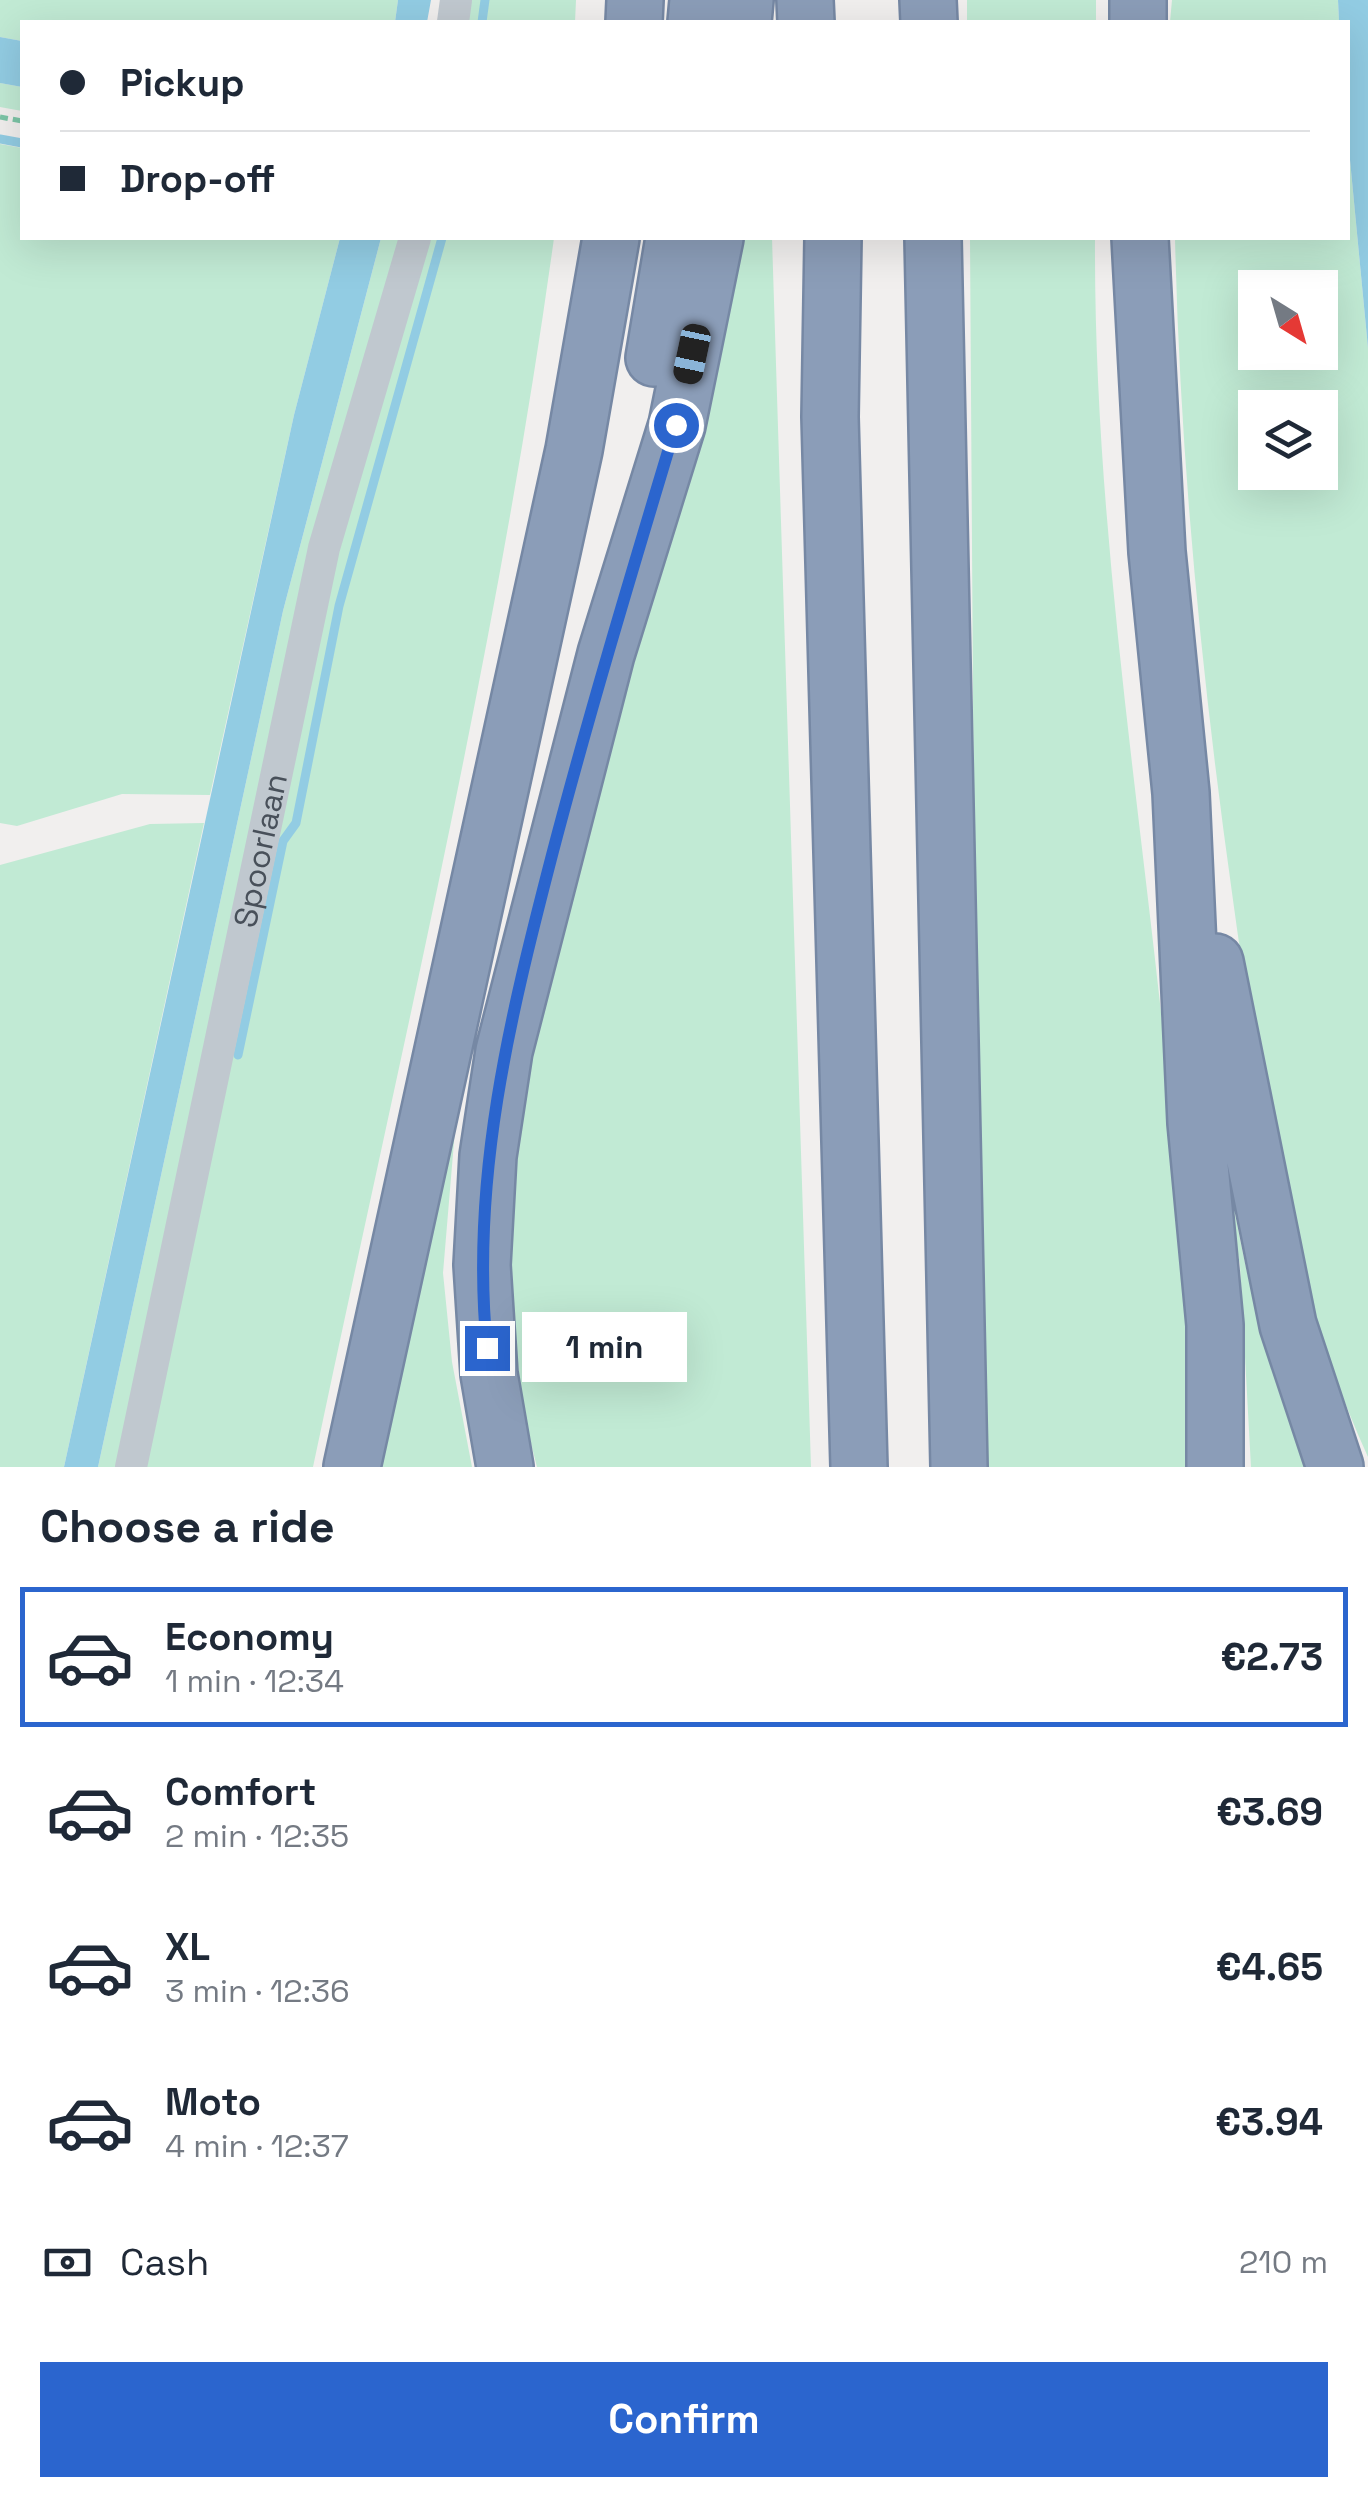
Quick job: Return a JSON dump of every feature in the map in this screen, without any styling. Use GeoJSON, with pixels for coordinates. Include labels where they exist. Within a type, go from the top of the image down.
{"type":"FeatureCollection","features":[{"type":"Feature","properties":{"kind":"highway"},"geometry":{"type":"LineString","coordinates":[[352,1467],[570,468],[611,240]]}},
{"type":"Feature","properties":{"kind":"highway"},"geometry":{"type":"LineString","coordinates":[[606,654],[674,240]]}},
{"type":"Feature","properties":{"kind":"highway"},"geometry":{"type":"LineString","coordinates":[[505,1467],[484,1323],[484,1209],[490,1140],[514,1003],[606,654],[676,425],[715,240]]}},
{"type":"Feature","properties":{"kind":"highway"},"geometry":{"type":"LineString","coordinates":[[819,240],[830,417],[858,1467]]}},
{"type":"Feature","properties":{"kind":"highway"},"geometry":{"type":"LineString","coordinates":[[830,417],[833,240]]}},
{"type":"Feature","properties":{"kind":"highway"},"geometry":{"type":"LineString","coordinates":[[933,240],[958,1467]]}},
{"type":"Feature","properties":{"kind":"highway"},"geometry":{"type":"LineString","coordinates":[[1140,240],[1154,516],[1181,793],[1196,1123],[1216,1325],[1216,1446]]}},
{"type":"Feature","properties":{"kind":"highway"},"geometry":{"type":"LineString","coordinates":[[1181,793],[1276,1274],[1326,1444]]}},
{"type":"Feature","properties":{"kind":"street","name":"Spoorlaan"},"geometry":{"type":"LineString","coordinates":[[131,1467],[324,548],[413,240]]}},
{"type":"Feature","properties":{"kind":"green space"},"geometry":{"type":"Polygon","coordinates":[[[0,0],[398,0],[395,20],[20,20],[20,41],[0,37],[0,0]]]}},
{"type":"Feature","properties":{"kind":"green space"},"geometry":{"type":"Polygon","coordinates":[[[468,0],[576,0],[575,20],[465,20],[468,0]]]}},
{"type":"Feature","properties":{"kind":"green space"},"geometry":{"type":"Polygon","coordinates":[[[967,0],[1096,0],[1096,20],[967,20],[967,0]]]}},
{"type":"Feature","properties":{"kind":"green space"},"geometry":{"type":"Polygon","coordinates":[[[1172,0],[1338,0],[1339,20],[1170,20],[1172,0]]]}},
{"type":"Feature","properties":{"kind":"green space"},"geometry":{"type":"Polygon","coordinates":[[[0,83],[20,87],[20,111],[0,107],[0,83]]]}},
{"type":"Feature","properties":{"kind":"green space"},"geometry":{"type":"Polygon","coordinates":[[[0,144],[20,148],[20,240],[339,240],[294,415],[210,795],[122,794],[17,826],[0,823],[0,144]]]}},
{"type":"Feature","properties":{"kind":"green space"},"geometry":{"type":"Polygon","coordinates":[[[1350,160],[1368,348],[1368,1457],[1317,1323],[1297,1254],[1266,1113],[1202,652],[1182,404],[1175,240],[1350,240],[1350,160]]]}},
{"type":"Feature","properties":{"kind":"green space"},"geometry":{"type":"Polygon","coordinates":[[[380,240],[402,240],[119,1467],[98,1467],[283,611],[380,240]]]}},
{"type":"Feature","properties":{"kind":"green space"},"geometry":{"type":"Polygon","coordinates":[[[424,240],[554,240],[531,393],[475,701],[313,1467],[140,1467],[330,577],[424,240]]]}},
{"type":"Feature","properties":{"kind":"green space"},"geometry":{"type":"Polygon","coordinates":[[[721,240],[772,240],[811,1467],[537,1467],[524,1416],[514,1329],[509,1183],[531,1026],[721,240]]]}},
{"type":"Feature","properties":{"kind":"green space"},"geometry":{"type":"Polygon","coordinates":[[[970,240],[1095,240],[1109,546],[1176,1159],[1190,1467],[978,1467],[970,240]]]}},
{"type":"Feature","properties":{"kind":"green space"},"geometry":{"type":"Polygon","coordinates":[[[204,823],[64,1467],[0,1467],[0,865],[150,824],[204,823]]]}},
{"type":"Feature","properties":{"kind":"green space"},"geometry":{"type":"Polygon","coordinates":[[[448,1128],[455,1130],[443,1273],[452,1362],[472,1467],[378,1467],[448,1128]]]}},
{"type":"Feature","properties":{"kind":"green space"},"geometry":{"type":"Polygon","coordinates":[[[1232,1197],[1262,1334],[1306,1467],[1251,1467],[1240,1265],[1228,1199],[1232,1197]]]}},
{"type":"Feature","properties":{"kind":"water"},"geometry":{"type":"Polygon","coordinates":[[[398,0],[431,0],[427,20],[395,20],[398,0]]]}},
{"type":"Feature","properties":{"kind":"water"},"geometry":{"type":"Polygon","coordinates":[[[1338,0],[1368,0],[1368,348],[1350,160],[1350,20],[1339,20],[1338,0]]]}},
{"type":"Feature","properties":{"kind":"water"},"geometry":{"type":"Polygon","coordinates":[[[0,37],[20,41],[20,87],[0,83],[0,37]]]}},
{"type":"Feature","properties":{"kind":"water"},"geometry":{"type":"Polygon","coordinates":[[[339,240],[380,240],[283,611],[98,1467],[64,1467],[294,415],[339,240]]]}},
{"type":"Feature","properties":{"kind":"waterway"},"geometry":{"type":"LineString","coordinates":[[482,20],[485,0]]}},
{"type":"Feature","properties":{"kind":"waterway"},"geometry":{"type":"LineString","coordinates":[[0,139],[20,143]]}},
{"type":"Feature","properties":{"kind":"waterway"},"geometry":{"type":"LineString","coordinates":[[238,1055],[283,841],[296,823],[339,606],[441,240]]}},
{"type":"Feature","properties":{"kind":"route"},"geometry":{"type":"LineString","coordinates":[[487,1348],[482,1265],[484,1209],[504,1051],[606,654],[676,425]]}}]}
